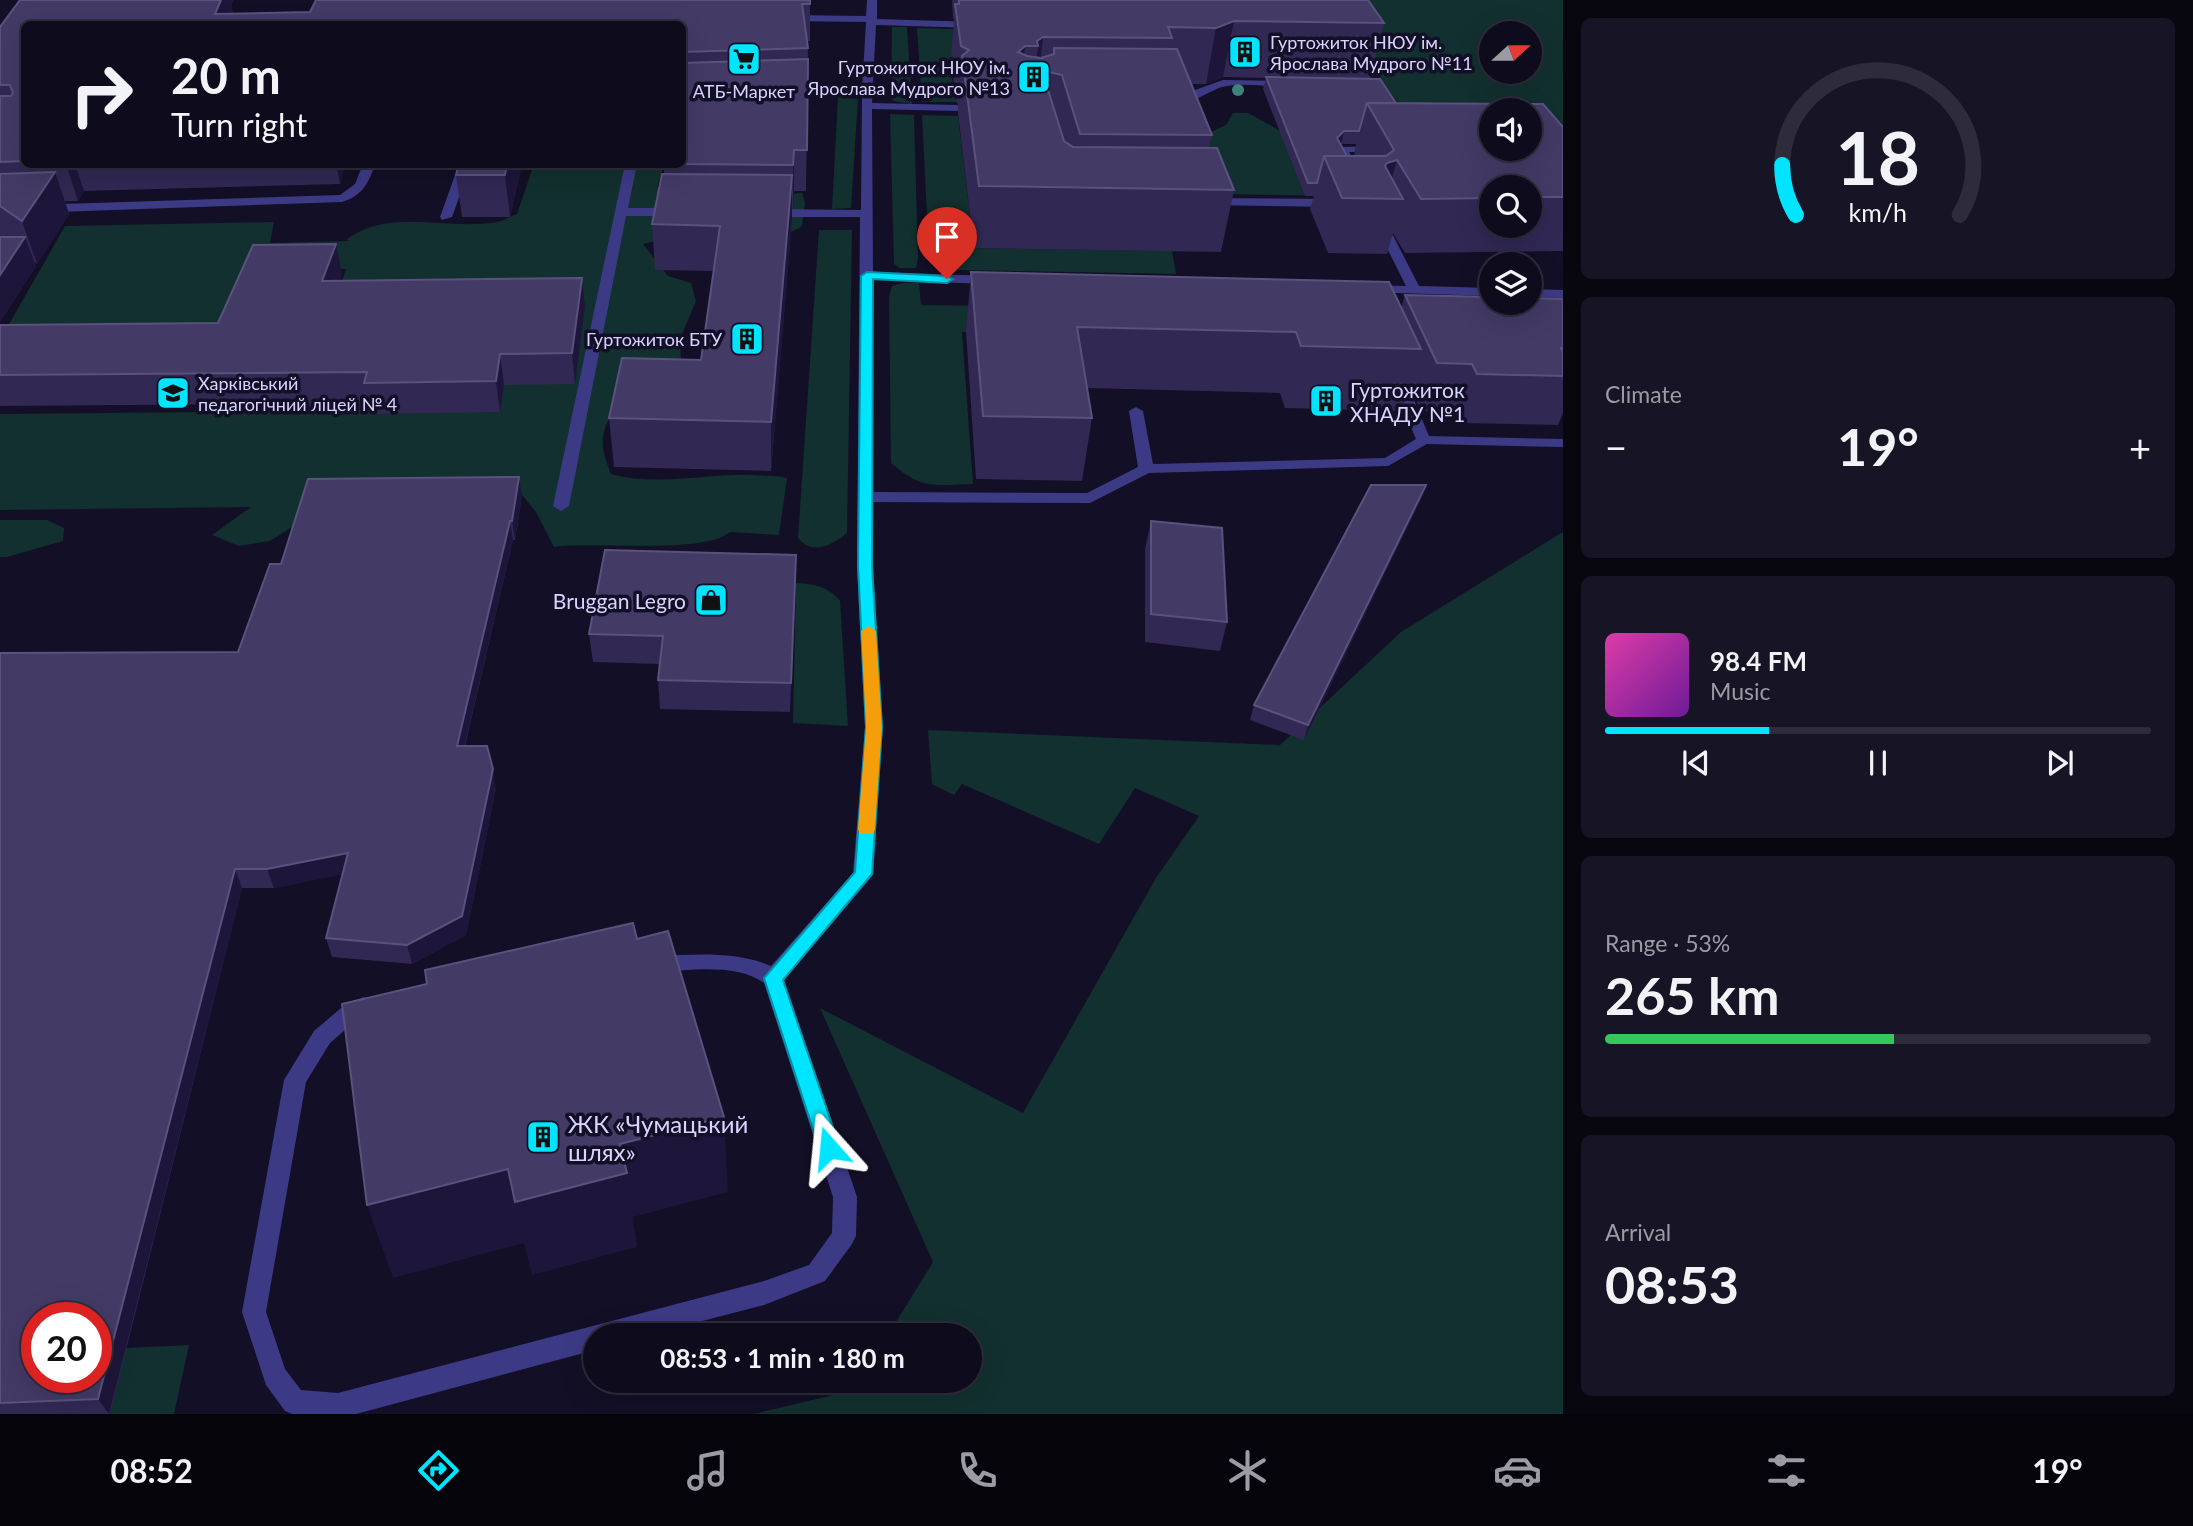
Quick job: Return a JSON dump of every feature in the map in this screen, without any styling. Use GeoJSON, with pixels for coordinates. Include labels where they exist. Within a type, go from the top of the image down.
{"type":"FeatureCollection","features":[{"type":"Feature","properties":{"kind":"street"},"geometry":{"type":"LineString","coordinates":[[774,978],[863,874],[874,727],[865,566],[868,100],[872,0]]}},
{"type":"Feature","properties":{"kind":"street"},"geometry":{"type":"LineString","coordinates":[[775,18],[993,25]]}},
{"type":"Feature","properties":{"kind":"street"},"geometry":{"type":"LineString","coordinates":[[1156,100],[1183,100],[1223,82],[1303,84]]}},
{"type":"Feature","properties":{"kind":"street"},"geometry":{"type":"LineString","coordinates":[[772,94],[957,108]]}},
{"type":"Feature","properties":{"kind":"street"},"geometry":{"type":"LineString","coordinates":[[1359,182],[1342,149],[1383,149]]}},
{"type":"Feature","properties":{"kind":"street"},"geometry":{"type":"LineString","coordinates":[[0,210],[342,198],[356,193],[363,186],[368,168]]}},
{"type":"Feature","properties":{"kind":"street"},"geometry":{"type":"LineString","coordinates":[[446,217],[464,168]]}},
{"type":"Feature","properties":{"kind":"street"},"geometry":{"type":"LineString","coordinates":[[561,506],[630,168]]}},
{"type":"Feature","properties":{"kind":"street"},"geometry":{"type":"LineString","coordinates":[[1190,202],[1343,203]]}},
{"type":"Feature","properties":{"kind":"street"},"geometry":{"type":"LineString","coordinates":[[621,212],[690,212]]}},
{"type":"Feature","properties":{"kind":"street"},"geometry":{"type":"LineString","coordinates":[[760,213],[868,214]]}},
{"type":"Feature","properties":{"kind":"street"},"geometry":{"type":"LineString","coordinates":[[1379,219],[1414,290]]}},
{"type":"Feature","properties":{"kind":"street"},"geometry":{"type":"LineString","coordinates":[[867,276],[1002,280]]}},
{"type":"Feature","properties":{"kind":"street"},"geometry":{"type":"LineString","coordinates":[[1361,295],[1414,290],[1479,292]]}},
{"type":"Feature","properties":{"kind":"street"},"geometry":{"type":"LineString","coordinates":[[1542,293],[1563,294]]}},
{"type":"Feature","properties":{"kind":"street"},"geometry":{"type":"LineString","coordinates":[[1391,364],[1424,440]]}},
{"type":"Feature","properties":{"kind":"street"},"geometry":{"type":"LineString","coordinates":[[1136,411],[1146,469]]}},
{"type":"Feature","properties":{"kind":"street"},"geometry":{"type":"LineString","coordinates":[[867,497],[1090,498],[1146,469],[1388,462],[1424,440],[1563,443]]}},
{"type":"Feature","properties":{"kind":"street"},"geometry":{"type":"LineString","coordinates":[[638,964],[746,964],[764,969],[774,978],[845,1197],[844,1236],[817,1273],[764,1293],[650,1323]]}},
{"type":"Feature","properties":{"kind":"street"},"geometry":{"type":"LineString","coordinates":[[380,1000],[354,1009],[322,1037],[295,1080],[254,1312],[275,1376],[294,1402],[338,1406],[583,1341]]}},
{"type":"Feature","properties":{"kind":"green space"},"geometry":{"type":"Polygon","coordinates":[[[1189,0],[1563,0],[1563,137],[1542,120],[1542,98],[1479,98],[1479,112],[1414,124],[1340,25],[1189,0]]]}},
{"type":"Feature","properties":{"kind":"green space"},"geometry":{"type":"Polygon","coordinates":[[[892,27],[907,27],[912,104],[893,101],[891,94],[892,27]]]}},
{"type":"Feature","properties":{"kind":"green space"},"geometry":{"type":"Polygon","coordinates":[[[917,28],[1095,33],[1105,60],[949,58],[956,102],[922,102],[917,28]]]}},
{"type":"Feature","properties":{"kind":"green space"},"geometry":{"type":"Polygon","coordinates":[[[838,97],[858,99],[851,208],[832,209],[838,97]]]}},
{"type":"Feature","properties":{"kind":"green space"},"geometry":{"type":"Polygon","coordinates":[[[1233,113],[1248,113],[1311,148],[1336,196],[1219,194],[1204,135],[1226,125],[1233,113]]]}},
{"type":"Feature","properties":{"kind":"green space"},"geometry":{"type":"Polygon","coordinates":[[[890,114],[914,115],[918,258],[916,268],[900,268],[894,264],[890,114]]]}},
{"type":"Feature","properties":{"kind":"green space"},"geometry":{"type":"Polygon","coordinates":[[[922,115],[958,116],[974,248],[1172,251],[1176,274],[960,270],[939,266],[929,256],[922,115]]]}},
{"type":"Feature","properties":{"kind":"green space"},"geometry":{"type":"Polygon","coordinates":[[[533,168],[663,168],[657,187],[674,193],[710,198],[802,193],[805,203],[802,226],[793,231],[764,234],[714,229],[643,244],[668,276],[691,283],[696,301],[680,339],[681,363],[629,396],[618,407],[604,432],[603,447],[611,474],[664,480],[736,475],[787,478],[779,535],[730,532],[716,539],[697,543],[554,547],[536,512],[522,495],[328,504],[270,541],[239,546],[212,535],[251,507],[0,510],[0,414],[297,411],[346,269],[254,269],[229,338],[0,340],[65,226],[274,222],[270,243],[349,241],[347,239],[364,229],[382,224],[478,224],[502,221],[517,214],[533,168]]]}},
{"type":"Feature","properties":{"kind":"green space"},"geometry":{"type":"Polygon","coordinates":[[[819,230],[852,230],[847,533],[829,545],[810,547],[798,538],[819,230]]]}},
{"type":"Feature","properties":{"kind":"green space"},"geometry":{"type":"Polygon","coordinates":[[[919,283],[921,305],[1003,306],[1004,332],[962,332],[973,484],[938,485],[920,482],[891,463],[889,297],[892,286],[919,283]]]}},
{"type":"Feature","properties":{"kind":"green space"},"geometry":{"type":"Polygon","coordinates":[[[0,520],[47,520],[64,528],[63,541],[0,557],[0,520]]]}},
{"type":"Feature","properties":{"kind":"green space"},"geometry":{"type":"Polygon","coordinates":[[[1563,532],[1563,1414],[754,1414],[842,1393],[982,1393],[982,1323],[895,1323],[933,1262],[820,1008],[1023,1113],[1156,878],[1199,816],[1135,788],[1099,844],[962,784],[954,795],[932,784],[928,730],[1280,745],[1401,632],[1563,532]]]}},
{"type":"Feature","properties":{"kind":"green space"},"geometry":{"type":"Polygon","coordinates":[[[796,583],[820,587],[840,601],[848,726],[793,723],[796,583]]]}},
{"type":"Feature","properties":{"kind":"green space"},"geometry":{"type":"Polygon","coordinates":[[[189,1345],[174,1414],[110,1414],[125,1348],[189,1345]]]}},
{"type":"Feature","properties":{"kind":"building"},"geometry":{"type":"Polygon","coordinates":[[[20,0],[221,0],[215,14],[310,12],[316,0],[810,0],[810,4],[802,4],[808,48],[686,52],[686,21],[21,21],[21,161],[0,162],[0,96],[11,96],[13,93],[10,85],[0,85],[0,27],[20,0]]]}},
{"type":"Feature","properties":{"kind":"building"},"geometry":{"type":"Polygon","coordinates":[[[959,0],[1368,0],[1384,23],[1234,21],[1216,28],[1168,27],[1172,38],[1043,37],[1037,41],[1038,46],[1025,46],[1018,52],[1041,58],[1054,54],[1054,48],[1177,49],[1212,135],[1080,134],[1062,75],[1049,72],[1044,77],[1064,141],[1073,147],[1217,148],[1234,190],[979,186],[962,56],[969,50],[961,46],[955,4],[959,4],[959,0]]]}},
{"type":"Feature","properties":{"kind":"building"},"geometry":{"type":"Polygon","coordinates":[[[808,59],[807,150],[794,150],[793,165],[686,164],[686,63],[808,59]]]}},
{"type":"Feature","properties":{"kind":"building"},"geometry":{"type":"Polygon","coordinates":[[[1266,77],[1380,79],[1396,103],[1367,103],[1359,131],[1344,131],[1337,138],[1347,156],[1324,156],[1317,183],[1308,183],[1266,77]]]}},
{"type":"Feature","properties":{"kind":"building"},"geometry":{"type":"Polygon","coordinates":[[[1367,103],[1479,104],[1479,161],[1542,161],[1543,104],[1563,127],[1563,197],[1542,197],[1542,175],[1479,175],[1479,198],[1421,199],[1397,160],[1385,166],[1403,199],[1342,198],[1324,156],[1386,156],[1394,150],[1367,103]]]}},
{"type":"Feature","properties":{"kind":"building"},"geometry":{"type":"Polygon","coordinates":[[[458,168],[506,168],[505,175],[456,175],[458,168]]]}},
{"type":"Feature","properties":{"kind":"building"},"geometry":{"type":"Polygon","coordinates":[[[55,172],[22,221],[0,206],[0,174],[55,172]]]}},
{"type":"Feature","properties":{"kind":"building"},"geometry":{"type":"Polygon","coordinates":[[[662,174],[792,175],[771,422],[609,418],[622,358],[701,360],[720,226],[652,224],[662,174]]]}},
{"type":"Feature","properties":{"kind":"building"},"geometry":{"type":"Polygon","coordinates":[[[0,237],[25,237],[0,275],[0,237]]]}},
{"type":"Feature","properties":{"kind":"building"},"geometry":{"type":"Polygon","coordinates":[[[336,244],[322,281],[582,278],[572,353],[500,354],[496,381],[364,383],[367,372],[0,375],[0,325],[218,323],[253,245],[336,244]]]}},
{"type":"Feature","properties":{"kind":"building"},"geometry":{"type":"Polygon","coordinates":[[[971,272],[1389,282],[1421,349],[1301,346],[1296,332],[1077,327],[1092,418],[983,416],[971,272]]]}},
{"type":"Feature","properties":{"kind":"building"},"geometry":{"type":"Polygon","coordinates":[[[1405,295],[1479,297],[1479,315],[1542,315],[1542,298],[1563,299],[1563,376],[1477,374],[1472,364],[1437,363],[1405,295]]]}},
{"type":"Feature","properties":{"kind":"building"},"geometry":{"type":"Polygon","coordinates":[[[519,477],[512,521],[457,746],[487,746],[493,769],[462,916],[407,945],[326,938],[348,853],[267,869],[235,869],[112,1345],[112,1302],[21,1302],[21,1393],[100,1393],[98,1399],[0,1403],[0,653],[238,652],[270,564],[281,564],[308,479],[519,477]]]}},
{"type":"Feature","properties":{"kind":"building"},"geometry":{"type":"Polygon","coordinates":[[[1371,485],[1426,485],[1308,725],[1254,705],[1371,485]]]}},
{"type":"Feature","properties":{"kind":"building"},"geometry":{"type":"Polygon","coordinates":[[[1151,521],[1222,528],[1227,622],[1151,614],[1151,521]]]}},
{"type":"Feature","properties":{"kind":"building"},"geometry":{"type":"Polygon","coordinates":[[[605,550],[796,555],[791,683],[658,680],[663,636],[589,634],[605,550]]]}},
{"type":"Feature","properties":{"kind":"building"},"geometry":{"type":"Polygon","coordinates":[[[633,923],[637,939],[668,931],[724,1117],[620,1144],[627,1173],[515,1202],[508,1169],[367,1205],[342,1004],[427,984],[425,970],[633,923]]]}},
{"type":"Feature","properties":{"kind":"slow traffic"},"geometry":{"type":"LineString","coordinates":[[866,829],[874,727],[869,631]]}},
{"type":"Feature","properties":{"kind":"place","name":"Гуртожиток НЮУ ім. Ярослава Мудрого №11"},"geometry":{"type":"Point","coordinates":[1245,52]}},
{"type":"Feature","properties":{"kind":"place","name":"АТБ-Маркет"},"geometry":{"type":"Point","coordinates":[744,59]}},
{"type":"Feature","properties":{"kind":"place","name":"Гуртожиток НЮУ ім. Ярослава Мудрого №13"},"geometry":{"type":"Point","coordinates":[1034,77]}},
{"type":"Feature","properties":{"kind":"place","name":"Гуртожиток БТУ"},"geometry":{"type":"Point","coordinates":[747,339]}},
{"type":"Feature","properties":{"kind":"place","name":"Харківський педагогічний ліцей № 4"},"geometry":{"type":"Point","coordinates":[173,393]}},
{"type":"Feature","properties":{"kind":"place","name":"Гуртожиток ХНАДУ №1"},"geometry":{"type":"Point","coordinates":[1326,401]}},
{"type":"Feature","properties":{"kind":"place","name":"Bruggan Legro"},"geometry":{"type":"Point","coordinates":[711,600]}},
{"type":"Feature","properties":{"kind":"place","name":"ЖК «Чумацький шлях»"},"geometry":{"type":"Point","coordinates":[543,1137]}},
{"type":"Feature","properties":{"kind":"route"},"geometry":{"type":"LineString","coordinates":[[829,1148],[774,978],[863,874],[874,727],[865,566],[867,276],[947,279]]}}]}
